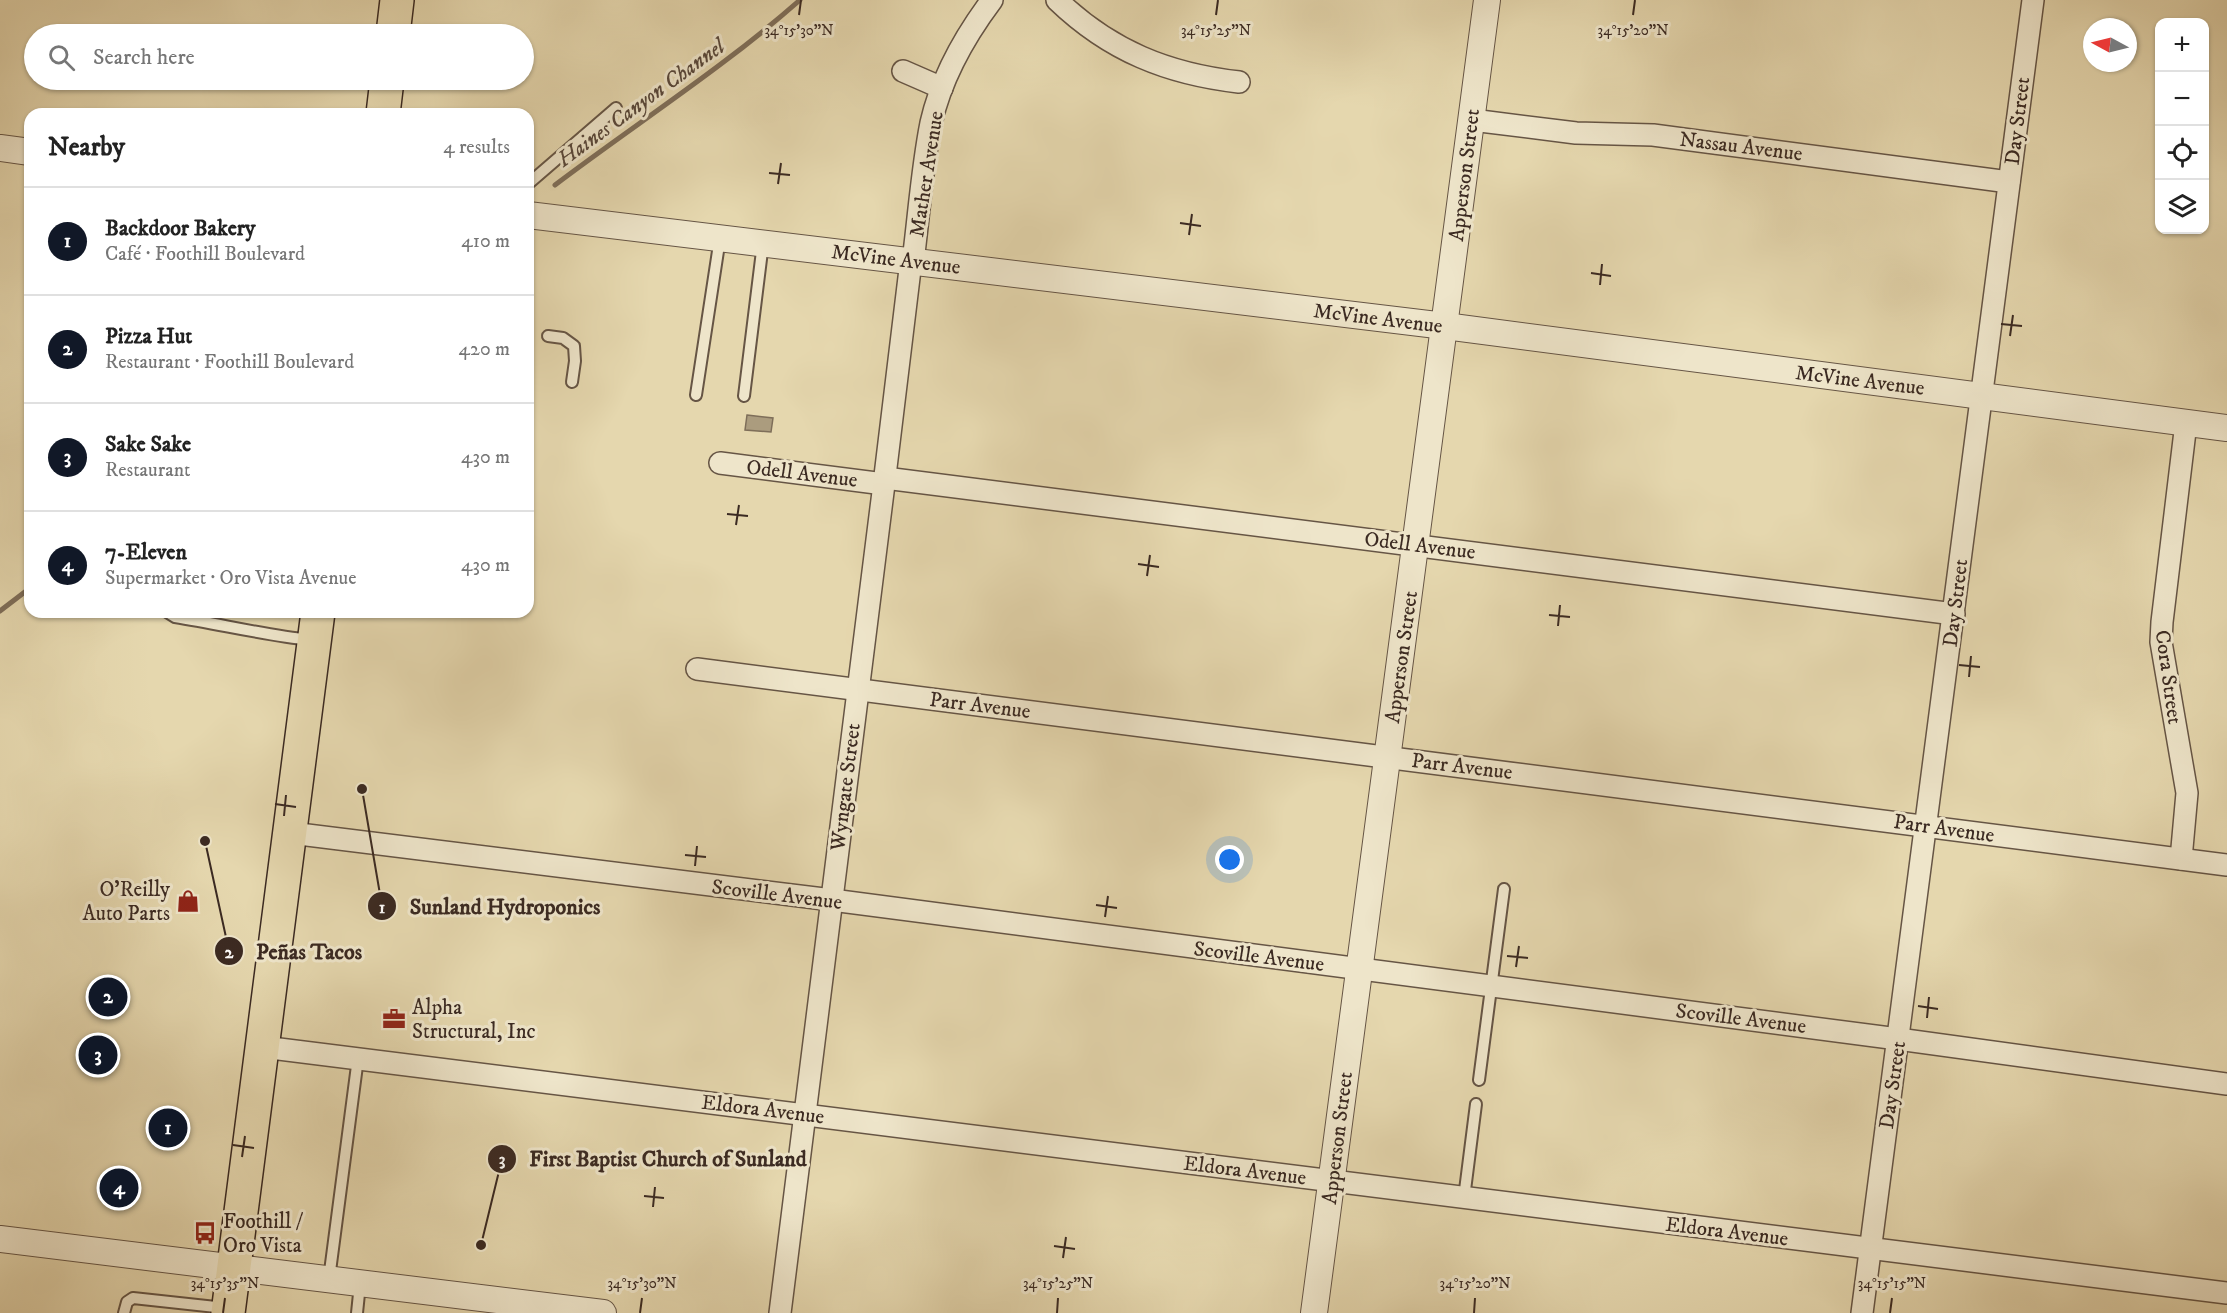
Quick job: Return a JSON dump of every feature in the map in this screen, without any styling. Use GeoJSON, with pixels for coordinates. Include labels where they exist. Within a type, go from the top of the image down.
{"type":"FeatureCollection","features":[{"type":"Feature","properties":{"kind":"main road"},"geometry":{"type":"LineString","coordinates":[[394,24],[398,0]]}},
{"type":"Feature","properties":{"kind":"main road"},"geometry":{"type":"LineString","coordinates":[[383,108],[386,90]]}},
{"type":"Feature","properties":{"kind":"main road"},"geometry":{"type":"LineString","coordinates":[[228,1311],[316,626]]}},
{"type":"Feature","properties":{"kind":"street","name":"Mather Avenue"},"geometry":{"type":"LineString","coordinates":[[912,261],[926,154],[942,88],[965,40],[992,0]]}},
{"type":"Feature","properties":{"kind":"street"},"geometry":{"type":"LineString","coordinates":[[1057,0],[1103,37],[1147,61],[1195,75],[1239,81]]}},
{"type":"Feature","properties":{"kind":"street","name":"Apperson Street"},"geometry":{"type":"LineString","coordinates":[[1314,1313],[1487,0]]}},
{"type":"Feature","properties":{"kind":"street","name":"Day Street"},"geometry":{"type":"LineString","coordinates":[[1862,1313],[2033,0]]}},
{"type":"Feature","properties":{"kind":"street","name":"Mather Avenue"},"geometry":{"type":"LineString","coordinates":[[903,71],[942,88]]}},
{"type":"Feature","properties":{"kind":"street","name":"Nassau Avenue"},"geometry":{"type":"LineString","coordinates":[[1472,120],[1576,133],[1663,136],[2009,182]]}},
{"type":"Feature","properties":{"kind":"street"},"geometry":{"type":"LineString","coordinates":[[0,148],[24,151]]}},
{"type":"Feature","properties":{"kind":"street","name":"McVine Avenue"},"geometry":{"type":"LineString","coordinates":[[534,216],[1445,326],[2227,428]]}},
{"type":"Feature","properties":{"kind":"street","name":"Wyngate Street"},"geometry":{"type":"LineString","coordinates":[[780,1313],[912,261]]}},
{"type":"Feature","properties":{"kind":"street","name":"Cora Street"},"geometry":{"type":"LineString","coordinates":[[2181,859],[2187,793],[2161,642],[2186,423]]}},
{"type":"Feature","properties":{"kind":"street","name":"Odell Avenue"},"geometry":{"type":"LineString","coordinates":[[720,463],[1416,545],[1954,614]]}},
{"type":"Feature","properties":{"kind":"street","name":"Parr Avenue"},"geometry":{"type":"LineString","coordinates":[[697,669],[2227,865]]}},
{"type":"Feature","properties":{"kind":"street","name":"Scoville Avenue"},"geometry":{"type":"LineString","coordinates":[[291,833],[832,900],[2227,1084]]}},
{"type":"Feature","properties":{"kind":"street","name":"Eldora Avenue"},"geometry":{"type":"LineString","coordinates":[[263,1047],[2227,1293]]}},
{"type":"Feature","properties":{"kind":"street"},"geometry":{"type":"LineString","coordinates":[[0,1239],[603,1313]]}},
{"type":"Feature","properties":{"kind":"lane"},"geometry":{"type":"LineString","coordinates":[[534,179],[616,108]]}},
{"type":"Feature","properties":{"kind":"lane"},"geometry":{"type":"LineString","coordinates":[[696,395],[720,238]]}},
{"type":"Feature","properties":{"kind":"lane"},"geometry":{"type":"LineString","coordinates":[[744,396],[763,243]]}},
{"type":"Feature","properties":{"kind":"lane"},"geometry":{"type":"LineString","coordinates":[[548,336],[563,338],[574,346],[575,361],[572,382]]}},
{"type":"Feature","properties":{"kind":"lane"},"geometry":{"type":"LineString","coordinates":[[182,618],[235,626],[273,636],[316,626]]}},
{"type":"Feature","properties":{"kind":"lane"},"geometry":{"type":"LineString","coordinates":[[1479,1080],[1504,889]]}},
{"type":"Feature","properties":{"kind":"lane"},"geometry":{"type":"LineString","coordinates":[[328,1279],[358,1058]]}},
{"type":"Feature","properties":{"kind":"lane"},"geometry":{"type":"LineString","coordinates":[[1464,1198],[1476,1104]]}},
{"type":"Feature","properties":{"kind":"lane"},"geometry":{"type":"LineString","coordinates":[[357,1313],[360,1283]]}},
{"type":"Feature","properties":{"kind":"lane"},"geometry":{"type":"LineString","coordinates":[[124,1313],[127,1302],[133,1298],[228,1311]]}},
{"type":"Feature","properties":{"kind":"shaded area"},"geometry":{"type":"Polygon","coordinates":[[[747,415],[773,418],[771,432],[745,430],[747,415]]]}},
{"type":"Feature","properties":{"kind":"waterway","name":"Haines Canyon Channel"},"geometry":{"type":"LineString","coordinates":[[555,185],[741,49],[800,0]]}},
{"type":"Feature","properties":{"kind":"waterway","name":"Haines Canyon Channel"},"geometry":{"type":"LineString","coordinates":[[0,611],[24,593]]}},
{"type":"Feature","properties":{"kind":"place","name":"Sunland Hydroponics"},"geometry":{"type":"Point","coordinates":[362,789]}},
{"type":"Feature","properties":{"kind":"place","name":"Peñas Tacos"},"geometry":{"type":"Point","coordinates":[205,841]}},
{"type":"Feature","properties":{"kind":"place","name":"O'Reilly Auto Parts"},"geometry":{"type":"Point","coordinates":[188,901]}},
{"type":"Feature","properties":{"kind":"place","name":"Pizza Hut"},"geometry":{"type":"Point","coordinates":[108,997]}},
{"type":"Feature","properties":{"kind":"place","name":"Alpha Structural, Inc"},"geometry":{"type":"Point","coordinates":[394,1019]}},
{"type":"Feature","properties":{"kind":"place","name":"Sake Sake"},"geometry":{"type":"Point","coordinates":[98,1055]}},
{"type":"Feature","properties":{"kind":"place","name":"Backdoor Bakery"},"geometry":{"type":"Point","coordinates":[168,1128]}},
{"type":"Feature","properties":{"kind":"place","name":"7-Eleven"},"geometry":{"type":"Point","coordinates":[119,1188]}},
{"type":"Feature","properties":{"kind":"place","name":"Foothill / Oro Vista"},"geometry":{"type":"Point","coordinates":[205,1233]}},
{"type":"Feature","properties":{"kind":"place","name":"First Baptist Church of Sunland"},"geometry":{"type":"Point","coordinates":[481,1245]}}]}
